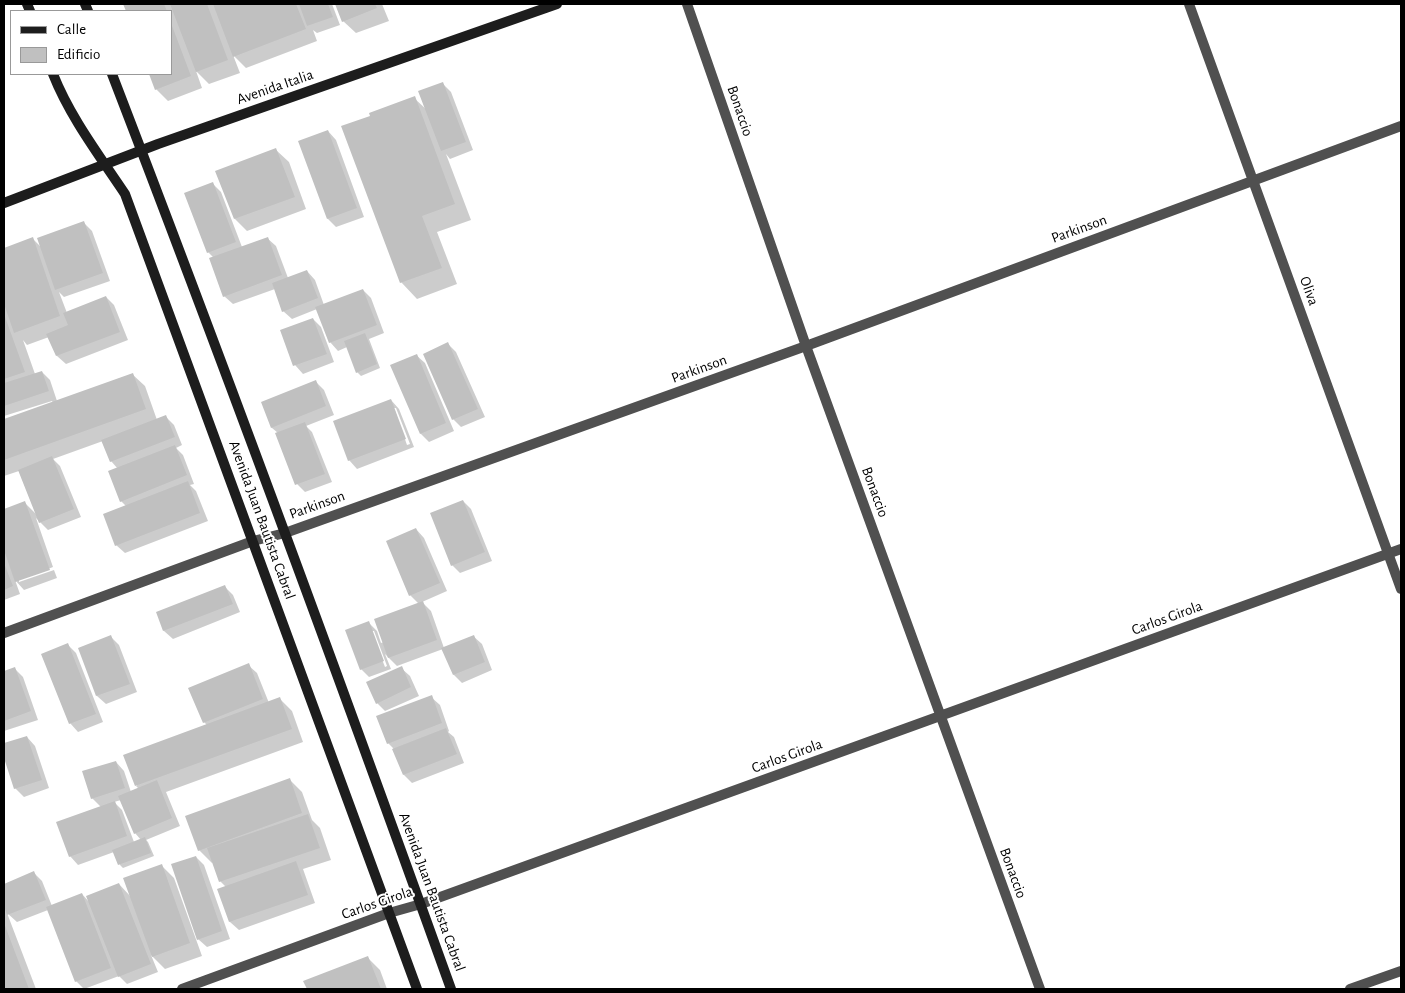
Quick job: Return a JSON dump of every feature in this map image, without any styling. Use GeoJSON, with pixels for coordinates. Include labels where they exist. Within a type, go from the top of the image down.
{"type":"FeatureCollection","features":[{"type":"Feature","properties":{"kind":"main road","name":"Avenida Italia"},"geometry":{"type":"LineString","coordinates":[[4,203],[142,150],[557,4]]}},
{"type":"Feature","properties":{"kind":"main road","name":"Avenida Juan Bautista Cabral"},"geometry":{"type":"LineString","coordinates":[[53,75],[61,94],[94,149],[125,194],[417,989]]}},
{"type":"Feature","properties":{"kind":"main road","name":"Avenida Juan Bautista Cabral"},"geometry":{"type":"LineString","coordinates":[[112,75],[285,533],[451,989]]}},
{"type":"Feature","properties":{"kind":"street","name":"Bonaccio"},"geometry":{"type":"LineString","coordinates":[[686,4],[806,346],[1040,989]]}},
{"type":"Feature","properties":{"kind":"street","name":"Oliva"},"geometry":{"type":"LineString","coordinates":[[1189,4],[1401,588]]}},
{"type":"Feature","properties":{"kind":"street","name":"Parkinson"},"geometry":{"type":"LineString","coordinates":[[4,633],[254,541],[285,533],[806,346],[1401,126]]}},
{"type":"Feature","properties":{"kind":"street","name":"Carlos Girola"},"geometry":{"type":"LineString","coordinates":[[182,989],[1401,549]]}},
{"type":"Feature","properties":{"kind":"street"},"geometry":{"type":"LineString","coordinates":[[1350,989],[1401,971]]}},
{"type":"Feature","properties":{"kind":"building"},"geometry":{"type":"Polygon","coordinates":[[[123,4],[164,4],[167,10],[126,10],[123,4]]]}},
{"type":"Feature","properties":{"kind":"building"},"geometry":{"type":"Polygon","coordinates":[[[170,4],[207,4],[228,60],[196,72],[170,4]]]}},
{"type":"Feature","properties":{"kind":"building"},"geometry":{"type":"Polygon","coordinates":[[[213,4],[296,4],[306,29],[233,57],[213,4]]]}},
{"type":"Feature","properties":{"kind":"building"},"geometry":{"type":"Polygon","coordinates":[[[299,4],[328,4],[333,17],[307,26],[299,4]]]}},
{"type":"Feature","properties":{"kind":"building"},"geometry":{"type":"Polygon","coordinates":[[[335,4],[375,4],[377,8],[342,22],[335,4]]]}},
{"type":"Feature","properties":{"kind":"building"},"geometry":{"type":"Polygon","coordinates":[[[172,26],[191,76],[155,90],[149,75],[172,75],[172,26]]]}},
{"type":"Feature","properties":{"kind":"building"},"geometry":{"type":"Polygon","coordinates":[[[443,82],[466,142],[441,151],[418,91],[443,82]]]}},
{"type":"Feature","properties":{"kind":"building"},"geometry":{"type":"Polygon","coordinates":[[[415,96],[455,204],[422,216],[442,268],[400,283],[341,126],[370,116],[369,113],[415,96]]]}},
{"type":"Feature","properties":{"kind":"building"},"geometry":{"type":"Polygon","coordinates":[[[328,130],[357,208],[327,219],[298,141],[328,130]]]}},
{"type":"Feature","properties":{"kind":"building"},"geometry":{"type":"Polygon","coordinates":[[[276,148],[295,197],[234,219],[215,171],[276,148]]]}},
{"type":"Feature","properties":{"kind":"building"},"geometry":{"type":"Polygon","coordinates":[[[213,182],[236,242],[207,253],[184,193],[213,182]]]}},
{"type":"Feature","properties":{"kind":"building"},"geometry":{"type":"Polygon","coordinates":[[[84,221],[103,273],[55,290],[37,238],[84,221]]]}},
{"type":"Feature","properties":{"kind":"building"},"geometry":{"type":"Polygon","coordinates":[[[33,237],[60,316],[14,333],[4,304],[4,248],[33,237]]]}},
{"type":"Feature","properties":{"kind":"building"},"geometry":{"type":"Polygon","coordinates":[[[268,237],[282,275],[223,297],[209,258],[268,237]]]}},
{"type":"Feature","properties":{"kind":"building"},"geometry":{"type":"Polygon","coordinates":[[[307,270],[318,298],[282,312],[272,283],[307,270]]]}},
{"type":"Feature","properties":{"kind":"building"},"geometry":{"type":"Polygon","coordinates":[[[363,289],[377,325],[329,343],[315,307],[363,289]]]}},
{"type":"Feature","properties":{"kind":"building"},"geometry":{"type":"Polygon","coordinates":[[[106,296],[120,332],[56,356],[46,334],[68,325],[63,313],[106,296]]]}},
{"type":"Feature","properties":{"kind":"building"},"geometry":{"type":"Polygon","coordinates":[[[4,314],[25,372],[4,379],[4,314]]]}},
{"type":"Feature","properties":{"kind":"building"},"geometry":{"type":"Polygon","coordinates":[[[313,318],[327,354],[293,366],[280,330],[313,318]]]}},
{"type":"Feature","properties":{"kind":"building"},"geometry":{"type":"Polygon","coordinates":[[[365,333],[377,364],[356,373],[344,341],[365,333]]]}},
{"type":"Feature","properties":{"kind":"building"},"geometry":{"type":"Polygon","coordinates":[[[448,342],[478,409],[452,420],[423,354],[448,342]]]}},
{"type":"Feature","properties":{"kind":"building"},"geometry":{"type":"Polygon","coordinates":[[[417,354],[446,423],[420,434],[390,365],[417,354]]]}},
{"type":"Feature","properties":{"kind":"building"},"geometry":{"type":"Polygon","coordinates":[[[42,371],[49,391],[4,406],[4,383],[42,371]]]}},
{"type":"Feature","properties":{"kind":"building"},"geometry":{"type":"Polygon","coordinates":[[[133,373],[146,409],[4,460],[4,419],[133,373]]]}},
{"type":"Feature","properties":{"kind":"building"},"geometry":{"type":"Polygon","coordinates":[[[316,380],[326,406],[271,428],[261,402],[316,380]]]}},
{"type":"Feature","properties":{"kind":"building"},"geometry":{"type":"Polygon","coordinates":[[[391,399],[406,439],[348,461],[333,421],[391,399]]]}},
{"type":"Feature","properties":{"kind":"building"},"geometry":{"type":"Polygon","coordinates":[[[166,415],[175,437],[110,462],[101,440],[166,415]]]}},
{"type":"Feature","properties":{"kind":"building"},"geometry":{"type":"Polygon","coordinates":[[[305,422],[325,474],[295,485],[275,433],[305,422]]]}},
{"type":"Feature","properties":{"kind":"building"},"geometry":{"type":"Polygon","coordinates":[[[175,445],[187,475],[120,502],[108,471],[175,445]]]}},
{"type":"Feature","properties":{"kind":"building"},"geometry":{"type":"Polygon","coordinates":[[[52,456],[74,509],[39,523],[18,470],[52,456]]]}},
{"type":"Feature","properties":{"kind":"building"},"geometry":{"type":"Polygon","coordinates":[[[188,481],[200,513],[115,546],[103,514],[188,481]]]}},
{"type":"Feature","properties":{"kind":"building"},"geometry":{"type":"Polygon","coordinates":[[[463,500],[485,552],[451,566],[430,513],[463,500]]]}},
{"type":"Feature","properties":{"kind":"building"},"geometry":{"type":"Polygon","coordinates":[[[25,501],[50,570],[15,582],[4,550],[4,509],[25,501]]]}},
{"type":"Feature","properties":{"kind":"building"},"geometry":{"type":"Polygon","coordinates":[[[416,528],[440,583],[409,596],[386,541],[416,528]]]}},
{"type":"Feature","properties":{"kind":"building"},"geometry":{"type":"Polygon","coordinates":[[[4,563],[13,586],[4,590],[4,563]]]}},
{"type":"Feature","properties":{"kind":"building"},"geometry":{"type":"Polygon","coordinates":[[[225,585],[233,604],[163,631],[156,612],[225,585]]]}},
{"type":"Feature","properties":{"kind":"building"},"geometry":{"type":"Polygon","coordinates":[[[423,601],[437,640],[388,658],[374,619],[423,601]]]}},
{"type":"Feature","properties":{"kind":"building"},"geometry":{"type":"Polygon","coordinates":[[[369,621],[384,661],[360,670],[345,630],[369,621]]]}},
{"type":"Feature","properties":{"kind":"building"},"geometry":{"type":"Polygon","coordinates":[[[111,635],[130,684],[96,696],[78,648],[111,635]]]}},
{"type":"Feature","properties":{"kind":"building"},"geometry":{"type":"Polygon","coordinates":[[[474,635],[485,662],[453,675],[441,648],[474,635]]]}},
{"type":"Feature","properties":{"kind":"building"},"geometry":{"type":"Polygon","coordinates":[[[68,643],[96,714],[69,724],[41,654],[68,643]]]}},
{"type":"Feature","properties":{"kind":"building"},"geometry":{"type":"Polygon","coordinates":[[[249,663],[263,699],[203,723],[188,688],[249,663]]]}},
{"type":"Feature","properties":{"kind":"building"},"geometry":{"type":"Polygon","coordinates":[[[402,666],[411,687],[376,704],[366,682],[402,666]]]}},
{"type":"Feature","properties":{"kind":"building"},"geometry":{"type":"Polygon","coordinates":[[[15,667],[31,711],[4,721],[4,671],[15,667]]]}},
{"type":"Feature","properties":{"kind":"building"},"geometry":{"type":"Polygon","coordinates":[[[432,695],[442,723],[387,744],[376,716],[432,695]]]}},
{"type":"Feature","properties":{"kind":"building"},"geometry":{"type":"Polygon","coordinates":[[[280,697],[292,729],[135,786],[123,755],[280,697]]]}},
{"type":"Feature","properties":{"kind":"building"},"geometry":{"type":"Polygon","coordinates":[[[446,728],[457,754],[403,775],[392,749],[446,728]]]}},
{"type":"Feature","properties":{"kind":"building"},"geometry":{"type":"Polygon","coordinates":[[[27,736],[42,780],[14,789],[4,758],[4,743],[27,736]]]}},
{"type":"Feature","properties":{"kind":"building"},"geometry":{"type":"Polygon","coordinates":[[[116,761],[125,788],[91,799],[82,771],[116,761]]]}},
{"type":"Feature","properties":{"kind":"building"},"geometry":{"type":"Polygon","coordinates":[[[290,778],[302,813],[198,851],[185,816],[290,778]]]}},
{"type":"Feature","properties":{"kind":"building"},"geometry":{"type":"Polygon","coordinates":[[[157,780],[172,818],[134,834],[118,796],[157,780]]]}},
{"type":"Feature","properties":{"kind":"building"},"geometry":{"type":"Polygon","coordinates":[[[115,801],[127,836],[69,857],[56,822],[115,801]]]}},
{"type":"Feature","properties":{"kind":"building"},"geometry":{"type":"Polygon","coordinates":[[[308,814],[320,848],[219,882],[207,848],[308,814]]]}},
{"type":"Feature","properties":{"kind":"building"},"geometry":{"type":"Polygon","coordinates":[[[145,837],[151,853],[118,865],[112,850],[145,837]]]}},
{"type":"Feature","properties":{"kind":"building"},"geometry":{"type":"Polygon","coordinates":[[[196,856],[222,931],[197,940],[171,864],[196,856]]]}},
{"type":"Feature","properties":{"kind":"building"},"geometry":{"type":"Polygon","coordinates":[[[296,861],[308,895],[229,922],[217,889],[296,861]]]}},
{"type":"Feature","properties":{"kind":"building"},"geometry":{"type":"Polygon","coordinates":[[[162,864],[190,943],[152,957],[123,878],[162,864]]]}},
{"type":"Feature","properties":{"kind":"building"},"geometry":{"type":"Polygon","coordinates":[[[34,871],[46,900],[7,915],[4,906],[4,884],[34,871]]]}},
{"type":"Feature","properties":{"kind":"building"},"geometry":{"type":"Polygon","coordinates":[[[119,883],[151,964],[118,977],[86,896],[119,883]]]}},
{"type":"Feature","properties":{"kind":"building"},"geometry":{"type":"Polygon","coordinates":[[[82,893],[111,968],[75,982],[46,907],[82,893]]]}},
{"type":"Feature","properties":{"kind":"building"},"geometry":{"type":"Polygon","coordinates":[[[4,923],[29,989],[4,989],[4,923]]]}},
{"type":"Feature","properties":{"kind":"building"},"geometry":{"type":"Polygon","coordinates":[[[368,956],[381,989],[307,989],[303,981],[368,956]]]}}]}
